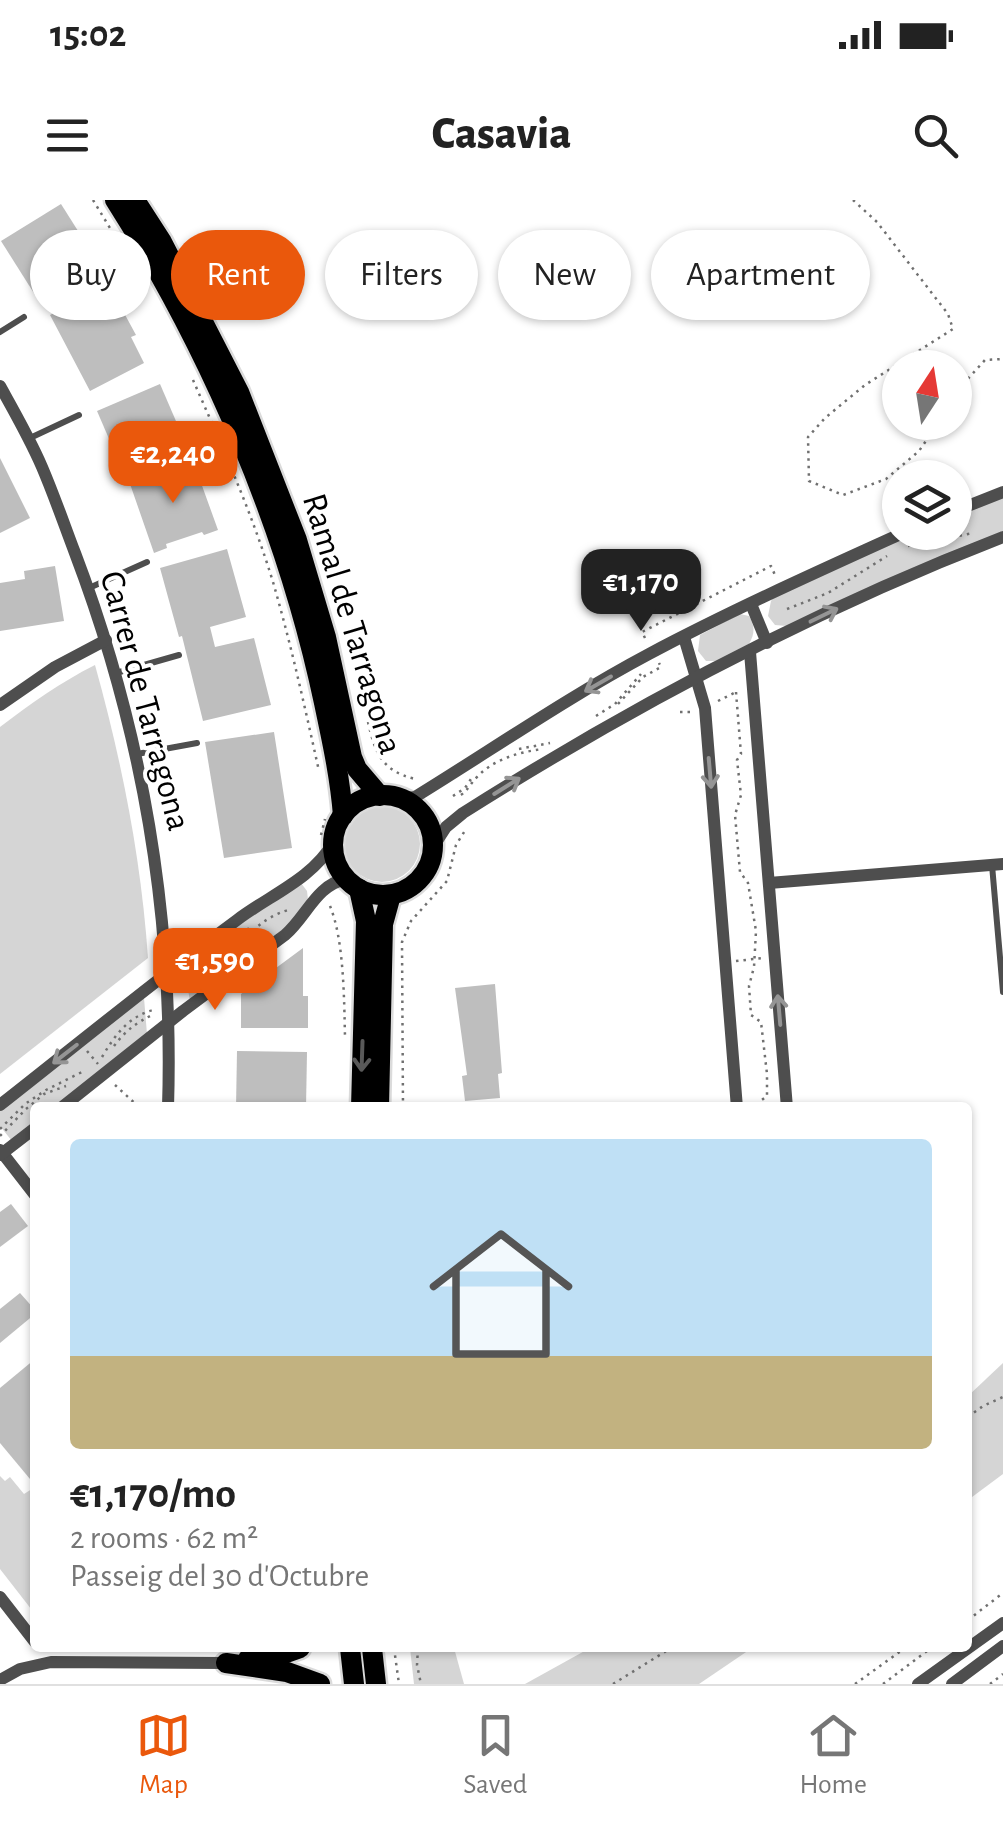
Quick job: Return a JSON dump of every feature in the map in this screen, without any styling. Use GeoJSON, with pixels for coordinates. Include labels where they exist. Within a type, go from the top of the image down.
{"type":"FeatureCollection","features":[{"type":"Feature","properties":{"kind":"main road","name":"Ramal de Tarragona"},"geometry":{"type":"LineString","coordinates":[[115,200],[150,254],[225,403],[282,550],[310,640],[338,773],[334,814]]}},
{"type":"Feature","properties":{"kind":"main road","name":"Ramal de Tarragona"},"geometry":{"type":"LineString","coordinates":[[135,200],[162,242],[239,392],[297,540],[326,637],[352,757],[380,796]]}},
{"type":"Feature","properties":{"kind":"main road"},"geometry":{"type":"LineString","coordinates":[[380,796],[402,799],[425,818],[433,846],[425,873],[404,891],[391,895],[369,894],[352,884],[338,868],[326,841],[336,829],[334,814],[380,796]]}},
{"type":"Feature","properties":{"kind":"main road"},"geometry":{"type":"LineString","coordinates":[[352,884],[366,921],[361,1102]]}},
{"type":"Feature","properties":{"kind":"main road"},"geometry":{"type":"LineString","coordinates":[[379,1102],[383,924],[391,895]]}},
{"type":"Feature","properties":{"kind":"main road"},"geometry":{"type":"LineString","coordinates":[[226,1662],[289,1652]]}},
{"type":"Feature","properties":{"kind":"main road"},"geometry":{"type":"LineString","coordinates":[[350,1652],[354,1684]]}},
{"type":"Feature","properties":{"kind":"main road"},"geometry":{"type":"LineString","coordinates":[[372,1652],[376,1684]]}},
{"type":"Feature","properties":{"kind":"main road"},"geometry":{"type":"LineString","coordinates":[[226,1662],[267,1668],[312,1682]]}},
{"type":"Feature","properties":{"kind":"street","name":"Carrer de Tarragona"},"geometry":{"type":"LineString","coordinates":[[0,386],[29,439],[88,588],[136,754],[157,873],[167,975],[168,1102]]}},
{"type":"Feature","properties":{"kind":"street"},"geometry":{"type":"LineString","coordinates":[[972,504],[1003,492]]}},
{"type":"Feature","properties":{"kind":"street"},"geometry":{"type":"LineString","coordinates":[[433,846],[464,807],[698,676],[890,583],[1003,537]]}},
{"type":"Feature","properties":{"kind":"street"},"geometry":{"type":"LineString","coordinates":[[402,799],[415,798],[649,654],[882,543]]}},
{"type":"Feature","properties":{"kind":"street"},"geometry":{"type":"LineString","coordinates":[[751,604],[767,643]]}},
{"type":"Feature","properties":{"kind":"street"},"geometry":{"type":"LineString","coordinates":[[684,637],[705,708],[738,1102]]}},
{"type":"Feature","properties":{"kind":"street"},"geometry":{"type":"LineString","coordinates":[[0,704],[106,640]]}},
{"type":"Feature","properties":{"kind":"street"},"geometry":{"type":"LineString","coordinates":[[750,652],[787,1102]]}},
{"type":"Feature","properties":{"kind":"street"},"geometry":{"type":"LineString","coordinates":[[0,1105],[238,919],[308,872],[322,860],[326,841]]}},
{"type":"Feature","properties":{"kind":"street"},"geometry":{"type":"LineString","coordinates":[[769,883],[998,864]]}},
{"type":"Feature","properties":{"kind":"street"},"geometry":{"type":"LineString","coordinates":[[69,1102],[296,925],[322,889],[334,881],[352,884]]}},
{"type":"Feature","properties":{"kind":"street"},"geometry":{"type":"LineString","coordinates":[[30,1132],[1,1153],[30,1189]]}},
{"type":"Feature","properties":{"kind":"street"},"geometry":{"type":"LineString","coordinates":[[0,1597],[30,1636]]}},
{"type":"Feature","properties":{"kind":"street"},"geometry":{"type":"LineString","coordinates":[[972,1646],[1003,1624]]}},
{"type":"Feature","properties":{"kind":"street"},"geometry":{"type":"LineString","coordinates":[[952,1684],[1003,1646]]}},
{"type":"Feature","properties":{"kind":"street"},"geometry":{"type":"LineString","coordinates":[[42,1652],[50,1662]]}},
{"type":"Feature","properties":{"kind":"street"},"geometry":{"type":"LineString","coordinates":[[148,1652],[148,1662]]}},
{"type":"Feature","properties":{"kind":"street"},"geometry":{"type":"LineString","coordinates":[[298,1652],[295,1660],[299,1671],[312,1682]]}},
{"type":"Feature","properties":{"kind":"street"},"geometry":{"type":"LineString","coordinates":[[918,1684],[963,1652]]}},
{"type":"Feature","properties":{"kind":"street"},"geometry":{"type":"LineString","coordinates":[[0,1680],[20,1669],[50,1662],[226,1662]]}},
{"type":"Feature","properties":{"kind":"lane"},"geometry":{"type":"LineString","coordinates":[[0,332],[24,317]]}},
{"type":"Feature","properties":{"kind":"lane"},"geometry":{"type":"LineString","coordinates":[[29,439],[79,415]]}},
{"type":"Feature","properties":{"kind":"lane"},"geometry":{"type":"LineString","coordinates":[[88,588],[147,562]]}},
{"type":"Feature","properties":{"kind":"lane"},"geometry":{"type":"LineString","coordinates":[[115,673],[178,655]]}},
{"type":"Feature","properties":{"kind":"lane"},"geometry":{"type":"LineString","coordinates":[[136,754],[196,744]]}},
{"type":"Feature","properties":{"kind":"lane"},"geometry":{"type":"LineString","coordinates":[[998,864],[1003,992]]}},
{"type":"Feature","properties":{"kind":"path"},"geometry":{"type":"LineString","coordinates":[[92,200],[111,230]]}},
{"type":"Feature","properties":{"kind":"path"},"geometry":{"type":"LineString","coordinates":[[853,200],[877,222],[948,314],[953,329],[920,350]]}},
{"type":"Feature","properties":{"kind":"path"},"geometry":{"type":"LineString","coordinates":[[972,374],[985,360],[1003,360]]}},
{"type":"Feature","properties":{"kind":"path"},"geometry":{"type":"LineString","coordinates":[[882,374],[825,418],[808,437],[810,481],[843,495],[886,479],[927,440]]}},
{"type":"Feature","properties":{"kind":"path"},"geometry":{"type":"LineString","coordinates":[[192,376],[225,452],[272,581],[321,780]]}},
{"type":"Feature","properties":{"kind":"path"},"geometry":{"type":"LineString","coordinates":[[792,618],[787,609],[828,593],[889,555]]}},
{"type":"Feature","properties":{"kind":"path"},"geometry":{"type":"LineString","coordinates":[[591,720],[615,704],[640,675],[656,668],[650,658]]}},
{"type":"Feature","properties":{"kind":"path"},"geometry":{"type":"LineString","coordinates":[[680,712],[689,714],[736,692],[741,754],[736,760],[741,795],[735,815],[740,872],[748,884],[756,931],[749,1002],[751,1016],[762,1022],[768,1074],[767,1096],[759,1102]]}},
{"type":"Feature","properties":{"kind":"path"},"geometry":{"type":"LineString","coordinates":[[368,722],[381,760],[395,772],[417,779]]}},
{"type":"Feature","properties":{"kind":"path"},"geometry":{"type":"LineString","coordinates":[[403,1102],[402,942],[410,921],[448,880],[456,845],[466,828],[478,819],[453,796],[465,788],[474,773],[510,752],[558,740]]}},
{"type":"Feature","properties":{"kind":"path"},"geometry":{"type":"LineString","coordinates":[[448,777],[464,807]]}},
{"type":"Feature","properties":{"kind":"path"},"geometry":{"type":"LineString","coordinates":[[326,841],[325,825],[334,814]]}},
{"type":"Feature","properties":{"kind":"path"},"geometry":{"type":"LineString","coordinates":[[322,889],[336,920],[344,1036]]}},
{"type":"Feature","properties":{"kind":"path"},"geometry":{"type":"LineString","coordinates":[[181,988],[214,971],[253,924],[275,911],[296,906],[256,926],[221,970]]}},
{"type":"Feature","properties":{"kind":"path"},"geometry":{"type":"LineString","coordinates":[[735,961],[767,958]]}},
{"type":"Feature","properties":{"kind":"path"},"geometry":{"type":"LineString","coordinates":[[86,1049],[99,1066],[125,1024],[141,1014],[155,1012]]}},
{"type":"Feature","properties":{"kind":"path"},"geometry":{"type":"LineString","coordinates":[[0,1129],[24,1104],[86,1072],[34,1102]]}},
{"type":"Feature","properties":{"kind":"path"},"geometry":{"type":"LineString","coordinates":[[108,1077],[134,1102]]}},
{"type":"Feature","properties":{"kind":"path"},"geometry":{"type":"LineString","coordinates":[[0,1136],[30,1106]]}},
{"type":"Feature","properties":{"kind":"path"},"geometry":{"type":"LineString","coordinates":[[972,1414],[1003,1397]]}},
{"type":"Feature","properties":{"kind":"path"},"geometry":{"type":"LineString","coordinates":[[972,1617],[1003,1592]]}},
{"type":"Feature","properties":{"kind":"path"},"geometry":{"type":"LineString","coordinates":[[395,1652],[399,1684]]}},
{"type":"Feature","properties":{"kind":"path"},"geometry":{"type":"LineString","coordinates":[[418,1652],[421,1684]]}},
{"type":"Feature","properties":{"kind":"path"},"geometry":{"type":"LineString","coordinates":[[613,1684],[665,1652]]}},
{"type":"Feature","properties":{"kind":"path"},"geometry":{"type":"LineString","coordinates":[[855,1684],[899,1652]]}},
{"type":"Feature","properties":{"kind":"path"},"geometry":{"type":"LineString","coordinates":[[884,1684],[926,1652]]}},
{"type":"Feature","properties":{"kind":"path"},"geometry":{"type":"LineString","coordinates":[[990,1684],[1003,1674]]}},
{"type":"Feature","properties":{"kind":"shaded area"},"geometry":{"type":"Polygon","coordinates":[[[1003,497],[1003,531],[972,545],[972,509],[1003,497]]]}},
{"type":"Feature","properties":{"kind":"shaded area"},"geometry":{"type":"Polygon","coordinates":[[[882,548],[960,550],[787,626],[775,625],[768,616],[775,595],[882,548]]]}},
{"type":"Feature","properties":{"kind":"shaded area"},"geometry":{"type":"Polygon","coordinates":[[[740,614],[749,616],[752,623],[749,644],[715,661],[706,661],[698,651],[700,635],[740,614]]]}},
{"type":"Feature","properties":{"kind":"shaded area"},"geometry":{"type":"Polygon","coordinates":[[[95,665],[129,810],[148,958],[0,1074],[0,727],[95,665]]]}},
{"type":"Feature","properties":{"kind":"shaded area"},"geometry":{"type":"Polygon","coordinates":[[[382,806],[409,817],[420,844],[409,871],[382,882],[355,871],[344,844],[355,817],[382,806]]]}},
{"type":"Feature","properties":{"kind":"shaded area"},"geometry":{"type":"Polygon","coordinates":[[[301,883],[308,900],[294,921],[190,1001],[184,968],[301,883]]]}},
{"type":"Feature","properties":{"kind":"shaded area"},"geometry":{"type":"Polygon","coordinates":[[[144,998],[147,1034],[60,1102],[30,1102],[30,1127],[12,1141],[0,1126],[0,1110],[144,998]]]}},
{"type":"Feature","properties":{"kind":"shaded area"},"geometry":{"type":"Polygon","coordinates":[[[1003,1363],[1003,1474],[972,1497],[972,1392],[1003,1363]]]}},
{"type":"Feature","properties":{"kind":"shaded area"},"geometry":{"type":"Polygon","coordinates":[[[0,1476],[5,1481],[10,1477],[24,1494],[30,1490],[30,1608],[0,1569],[0,1476]]]}},
{"type":"Feature","properties":{"kind":"shaded area"},"geometry":{"type":"Polygon","coordinates":[[[410,1652],[455,1652],[464,1684],[414,1684],[410,1652]]]}},
{"type":"Feature","properties":{"kind":"shaded area"},"geometry":{"type":"Polygon","coordinates":[[[583,1652],[746,1652],[699,1684],[525,1684],[583,1652]]]}},
{"type":"Feature","properties":{"kind":"building"},"geometry":{"type":"Polygon","coordinates":[[[61,204],[77,230],[30,230],[30,287],[1,241],[61,204]]]}},
{"type":"Feature","properties":{"kind":"building"},"geometry":{"type":"Polygon","coordinates":[[[53,320],[128,320],[136,335],[131,337],[144,363],[90,391],[53,320]]]}},
{"type":"Feature","properties":{"kind":"building"},"geometry":{"type":"Polygon","coordinates":[[[160,384],[182,435],[119,462],[97,411],[160,384]]]}},
{"type":"Feature","properties":{"kind":"building"},"geometry":{"type":"Polygon","coordinates":[[[0,458],[30,518],[0,533],[0,458]]]}},
{"type":"Feature","properties":{"kind":"building"},"geometry":{"type":"Polygon","coordinates":[[[189,460],[192,469],[196,469],[218,530],[166,544],[167,548],[154,553],[129,481],[143,480],[189,460]]]}},
{"type":"Feature","properties":{"kind":"building"},"geometry":{"type":"Polygon","coordinates":[[[227,549],[246,617],[210,627],[215,647],[254,638],[271,705],[203,721],[160,568],[227,549]]]}},
{"type":"Feature","properties":{"kind":"building"},"geometry":{"type":"Polygon","coordinates":[[[55,566],[64,621],[0,631],[0,583],[25,579],[24,571],[55,566]]]}},
{"type":"Feature","properties":{"kind":"building"},"geometry":{"type":"Polygon","coordinates":[[[274,732],[292,848],[224,858],[205,742],[274,732]]]}},
{"type":"Feature","properties":{"kind":"building"},"geometry":{"type":"Polygon","coordinates":[[[303,948],[308,1028],[241,1028],[241,994],[303,948]]]}},
{"type":"Feature","properties":{"kind":"building"},"geometry":{"type":"Polygon","coordinates":[[[495,984],[502,1073],[498,1074],[500,1098],[465,1101],[462,1076],[467,1075],[455,988],[495,984]]]}},
{"type":"Feature","properties":{"kind":"building"},"geometry":{"type":"Polygon","coordinates":[[[237,1051],[307,1052],[306,1102],[236,1102],[237,1051]]]}},
{"type":"Feature","properties":{"kind":"building"},"geometry":{"type":"Polygon","coordinates":[[[11,1204],[28,1226],[0,1247],[0,1212],[11,1204]]]}},
{"type":"Feature","properties":{"kind":"building"},"geometry":{"type":"Polygon","coordinates":[[[20,1293],[30,1304],[30,1318],[0,1343],[0,1309],[20,1293]]]}},
{"type":"Feature","properties":{"kind":"building"},"geometry":{"type":"Polygon","coordinates":[[[30,1363],[30,1479],[0,1443],[0,1388],[30,1363]]]}}]}
